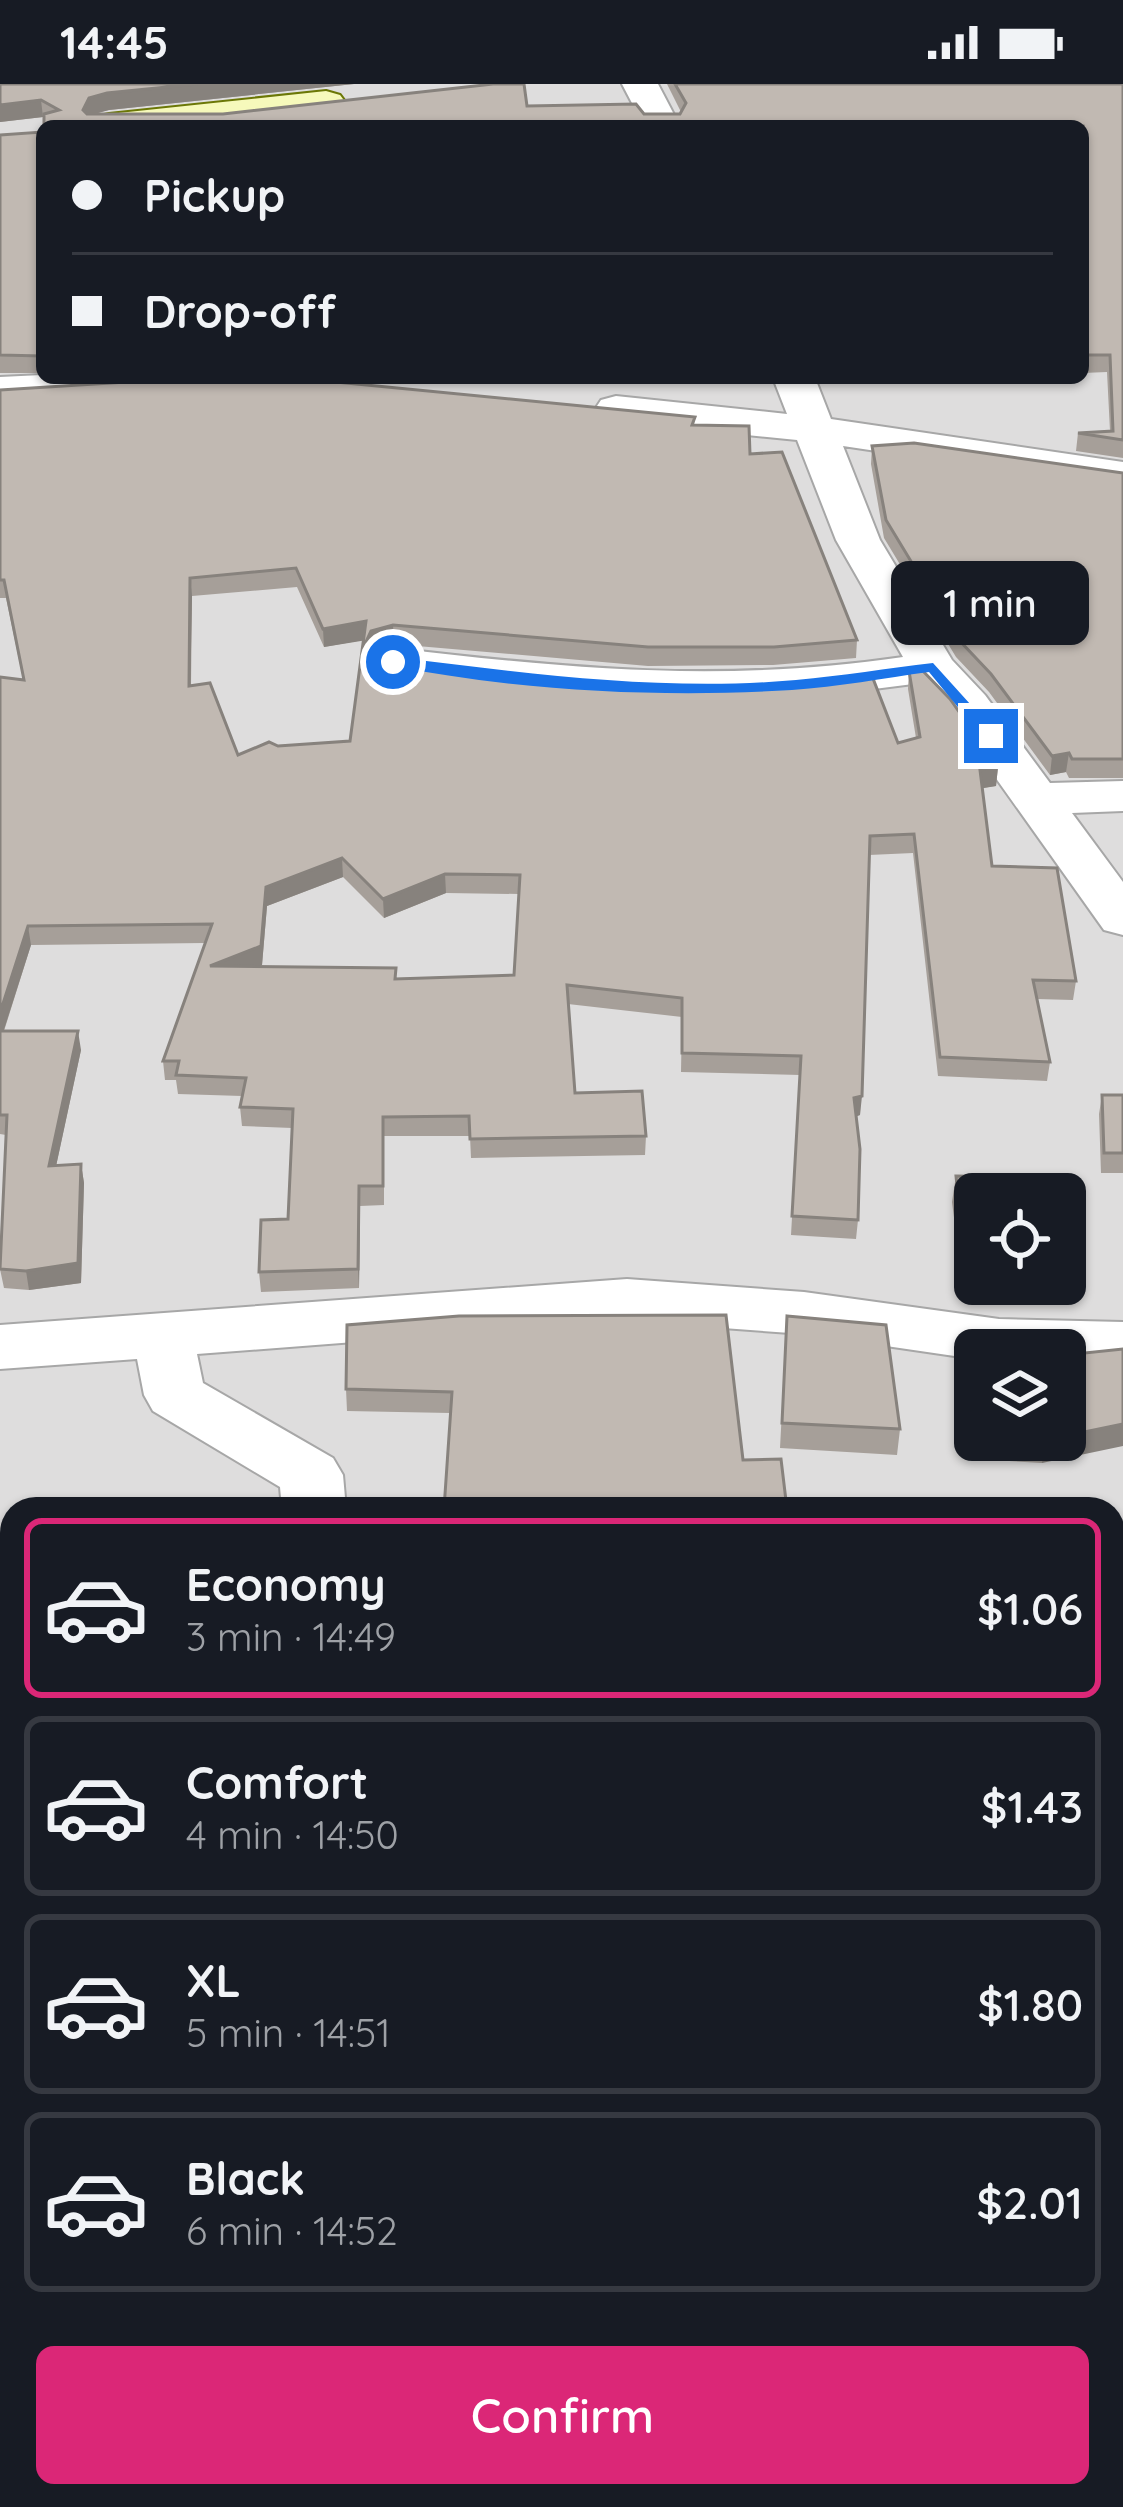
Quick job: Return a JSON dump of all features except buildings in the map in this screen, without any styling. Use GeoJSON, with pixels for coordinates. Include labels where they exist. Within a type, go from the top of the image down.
{"type":"FeatureCollection","features":[{"type":"Feature","properties":{"kind":"street"},"geometry":{"type":"LineString","coordinates":[[640,84],[659,120]]}},
{"type":"Feature","properties":{"kind":"street"},"geometry":{"type":"LineString","coordinates":[[167,120],[369,99]]}},
{"type":"Feature","properties":{"kind":"street"},"geometry":{"type":"LineString","coordinates":[[0,390],[104,384]]}},
{"type":"Feature","properties":{"kind":"street"},"geometry":{"type":"LineString","coordinates":[[796,384],[858,540],[933,667],[968,705],[1123,919]]}},
{"type":"Feature","properties":{"kind":"street"},"geometry":{"type":"LineString","coordinates":[[573,405],[633,395],[812,429],[1123,475]]}},
{"type":"Feature","properties":{"kind":"street"},"geometry":{"type":"LineString","coordinates":[[393,662],[558,682],[666,688],[794,685],[933,667]]}},
{"type":"Feature","properties":{"kind":"street"},"geometry":{"type":"LineString","coordinates":[[1036,799],[1123,796]]}},
{"type":"Feature","properties":{"kind":"street"},"geometry":{"type":"LineString","coordinates":[[0,1347],[627,1300],[783,1311],[999,1341],[1123,1344]]}},
{"type":"Feature","properties":{"kind":"street"},"geometry":{"type":"LineString","coordinates":[[162,1333],[175,1395],[310,1475],[313,1497]]}},
{"type":"Feature","properties":{"kind":"shaded area"},"geometry":{"type":"Polygon","coordinates":[[[0,84],[1123,84],[1123,1497],[0,1497],[0,84]]]}},
{"type":"Feature","properties":{"kind":"route"},"geometry":{"type":"LineString","coordinates":[[393,662],[558,682],[666,688],[794,685],[933,667],[991,736]]}}]}
